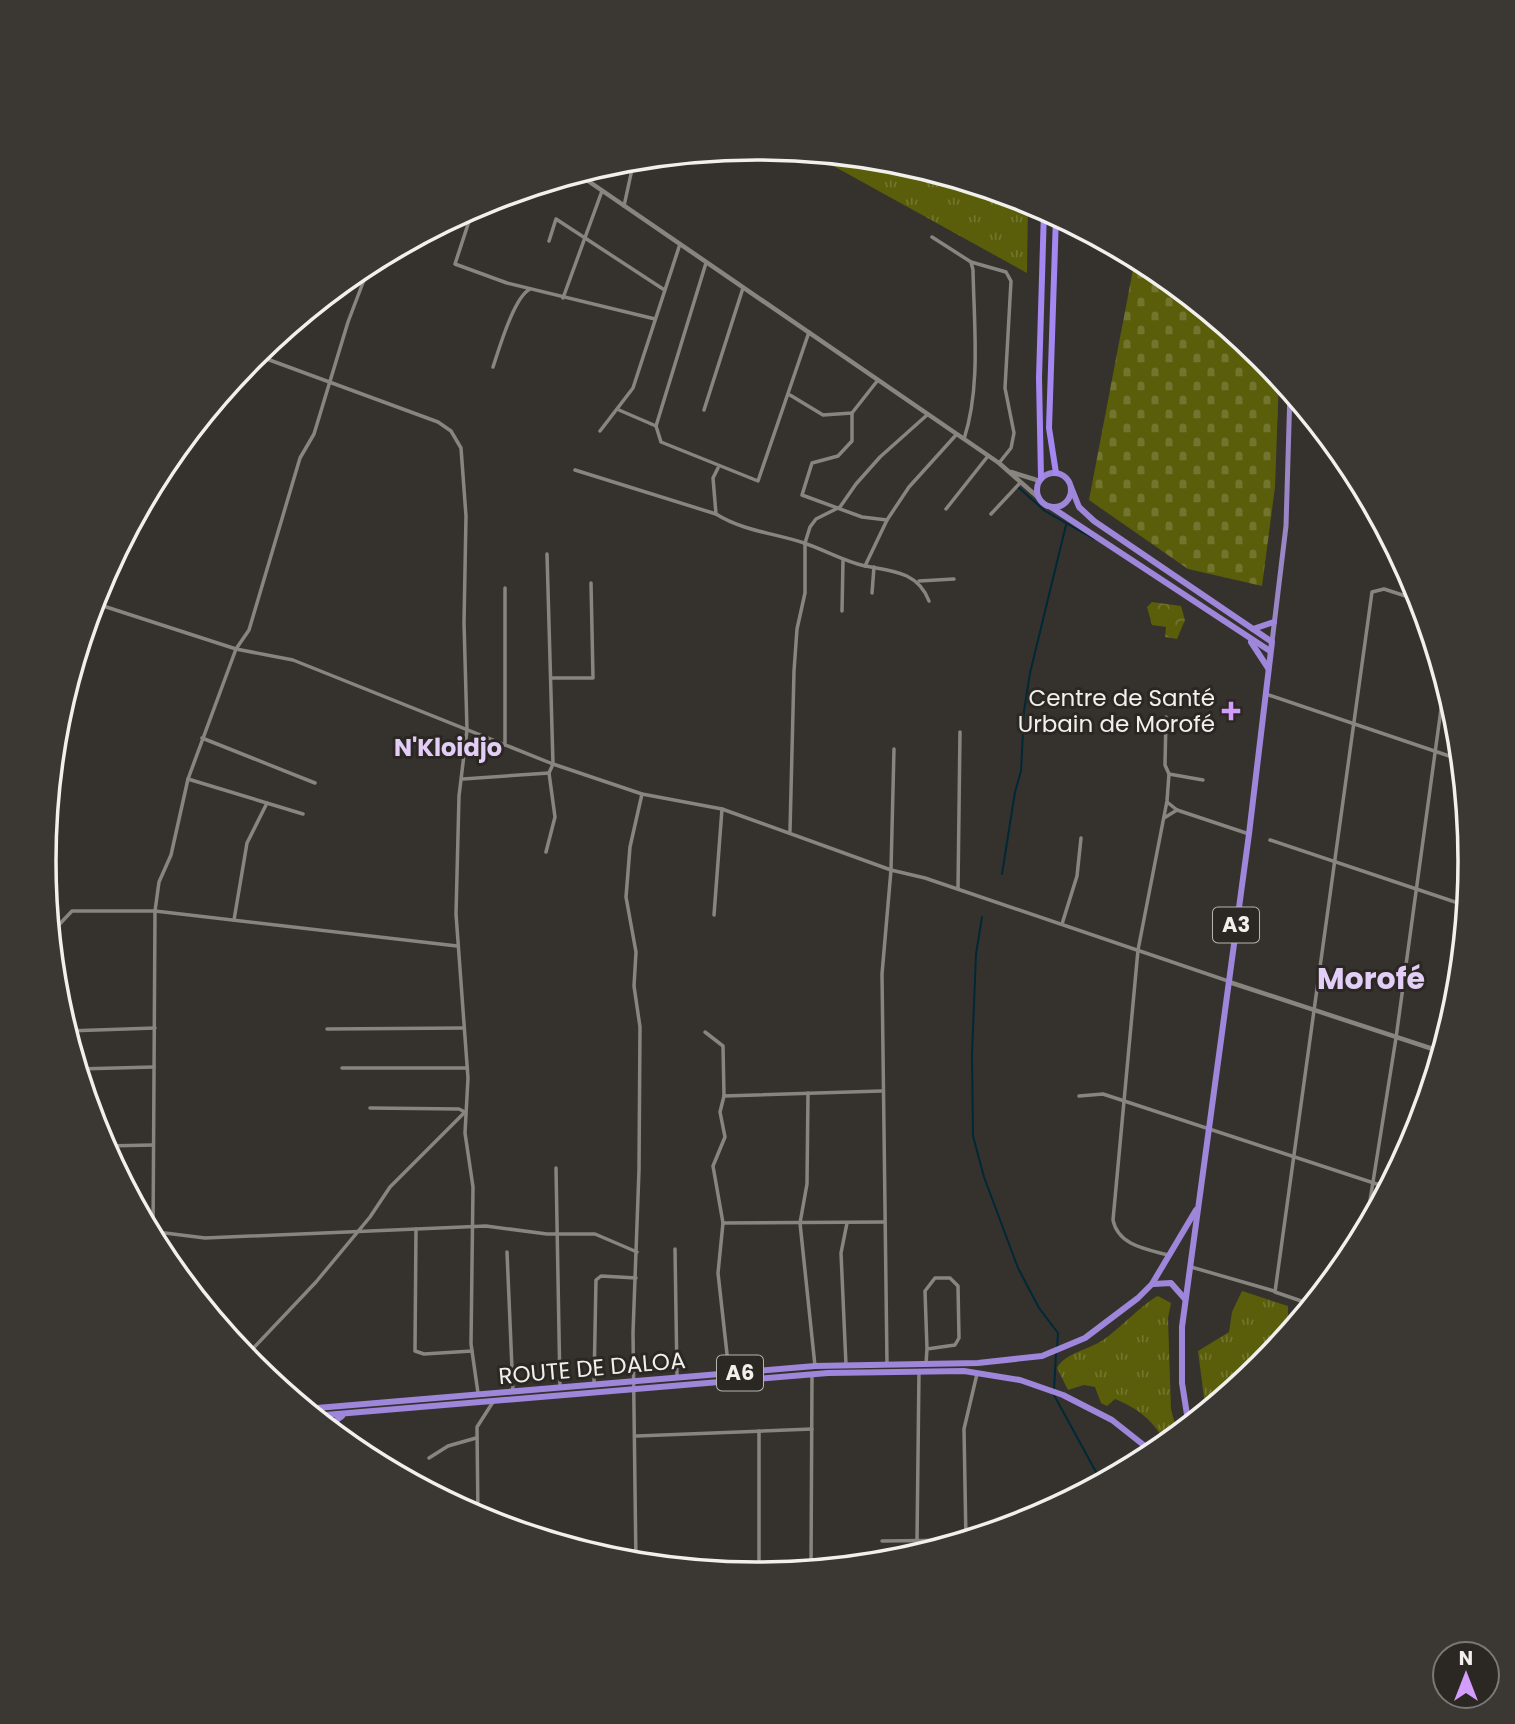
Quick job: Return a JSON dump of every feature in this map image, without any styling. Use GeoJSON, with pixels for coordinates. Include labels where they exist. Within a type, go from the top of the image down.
{"type":"FeatureCollection","features":[{"type":"Feature","properties":{"kind":"highway"},"geometry":{"type":"LineString","coordinates":[[1044,222],[1039,378],[1040,480],[1037,489],[1040,499],[1270,651]]}},
{"type":"Feature","properties":{"kind":"highway"},"geometry":{"type":"LineString","coordinates":[[1056,227],[1049,428],[1056,473]]}},
{"type":"Feature","properties":{"kind":"highway"},"geometry":{"type":"LineString","coordinates":[[1040,480],[1056,473]]}},
{"type":"Feature","properties":{"kind":"highway"},"geometry":{"type":"LineString","coordinates":[[1056,473],[1066,478],[1079,507],[1094,521],[1272,642]]}},
{"type":"Feature","properties":{"kind":"highway"},"geometry":{"type":"LineString","coordinates":[[1052,507],[1066,502],[1071,487]]}},
{"type":"Feature","properties":{"kind":"highway"},"geometry":{"type":"LineString","coordinates":[[1251,629],[1259,630],[1274,622]]}},
{"type":"Feature","properties":{"kind":"highway"},"geometry":{"type":"LineString","coordinates":[[1248,638],[1268,669]]}},
{"type":"Feature","properties":{"kind":"highway","name":"A3"},"geometry":{"type":"LineString","coordinates":[[1188,1417],[1181,1355],[1185,1299],[1249,834],[1272,642]]}},
{"type":"Feature","properties":{"kind":"highway","name":"A6"},"geometry":{"type":"LineString","coordinates":[[1152,1284],[1197,1208]]}},
{"type":"Feature","properties":{"kind":"highway"},"geometry":{"type":"LineString","coordinates":[[1152,1284],[1161,1281],[1171,1283],[1185,1299]]}},
{"type":"Feature","properties":{"kind":"highway","name":"ROUTE DE DALOA"},"geometry":{"type":"LineString","coordinates":[[317,1408],[594,1385],[636,1386],[677,1378],[815,1366],[1024,1360],[1065,1348],[1105,1326],[1152,1284]]}},
{"type":"Feature","properties":{"kind":"highway"},"geometry":{"type":"LineString","coordinates":[[977,1372],[978,1363]]}},
{"type":"Feature","properties":{"kind":"highway","name":"A6"},"geometry":{"type":"LineString","coordinates":[[977,1372],[1037,1385],[1088,1406],[1112,1420],[1145,1446]]}},
{"type":"Feature","properties":{"kind":"highway","name":"ROUTE DE DALOA"},"geometry":{"type":"LineString","coordinates":[[325,1415],[493,1402],[636,1386],[812,1374],[977,1372]]}},
{"type":"Feature","properties":{"kind":"highway"},"geometry":{"type":"LineString","coordinates":[[333,1421],[349,1413]]}},
{"type":"Feature","properties":{"kind":"main road","name":"A3"},"geometry":{"type":"LineString","coordinates":[[1272,642],[1286,526],[1290,405]]}},
{"type":"Feature","properties":{"kind":"street"},"geometry":{"type":"LineString","coordinates":[[624,207],[631,172]]}},
{"type":"Feature","properties":{"kind":"street"},"geometry":{"type":"LineString","coordinates":[[588,181],[999,463],[1040,499]]}},
{"type":"Feature","properties":{"kind":"street"},"geometry":{"type":"LineString","coordinates":[[563,298],[602,191]]}},
{"type":"Feature","properties":{"kind":"street"},"geometry":{"type":"LineString","coordinates":[[549,241],[556,219],[663,289]]}},
{"type":"Feature","properties":{"kind":"street"},"geometry":{"type":"LineString","coordinates":[[468,223],[455,264],[507,283],[655,319]]}},
{"type":"Feature","properties":{"kind":"street"},"geometry":{"type":"LineString","coordinates":[[932,237],[971,262],[1006,272],[1011,281],[1005,388],[1014,433],[1011,448],[999,463]]}},
{"type":"Feature","properties":{"kind":"street"},"geometry":{"type":"LineString","coordinates":[[600,431],[634,388],[663,289],[680,244]]}},
{"type":"Feature","properties":{"kind":"street"},"geometry":{"type":"LineString","coordinates":[[963,440],[970,414],[972,384],[971,262]]}},
{"type":"Feature","properties":{"kind":"street"},"geometry":{"type":"LineString","coordinates":[[706,263],[656,426],[661,443],[702,456],[718,468],[752,480],[760,478],[810,332]]}},
{"type":"Feature","properties":{"kind":"street"},"geometry":{"type":"LineString","coordinates":[[151,1215],[155,911],[159,881],[171,855],[188,779],[202,738],[236,649],[249,630],[297,467],[314,434],[364,282]]}},
{"type":"Feature","properties":{"kind":"street"},"geometry":{"type":"LineString","coordinates":[[493,367],[524,292],[532,288]]}},
{"type":"Feature","properties":{"kind":"street"},"geometry":{"type":"LineString","coordinates":[[704,410],[743,288]]}},
{"type":"Feature","properties":{"kind":"street"},"geometry":{"type":"LineString","coordinates":[[268,359],[438,422],[451,431],[461,448],[466,516],[464,622],[467,730],[459,810],[457,946],[467,1068],[468,1100],[465,1112],[474,1226],[472,1351],[478,1395]]}},
{"type":"Feature","properties":{"kind":"street"},"geometry":{"type":"LineString","coordinates":[[878,380],[852,413],[852,442],[838,456],[812,463],[802,495],[862,517],[887,520]]}},
{"type":"Feature","properties":{"kind":"street"},"geometry":{"type":"LineString","coordinates":[[790,395],[823,415],[852,413]]}},
{"type":"Feature","properties":{"kind":"street"},"geometry":{"type":"LineString","coordinates":[[619,410],[656,426]]}},
{"type":"Feature","properties":{"kind":"street"},"geometry":{"type":"LineString","coordinates":[[790,831],[794,671],[797,629],[805,593],[805,543],[816,519],[840,508],[856,484],[880,457],[927,415]]}},
{"type":"Feature","properties":{"kind":"street"},"geometry":{"type":"LineString","coordinates":[[865,565],[887,520],[909,488],[956,435]]}},
{"type":"Feature","properties":{"kind":"street"},"geometry":{"type":"LineString","coordinates":[[946,509],[988,456]]}},
{"type":"Feature","properties":{"kind":"street"},"geometry":{"type":"LineString","coordinates":[[716,514],[712,478],[718,468]]}},
{"type":"Feature","properties":{"kind":"street"},"geometry":{"type":"LineString","coordinates":[[575,470],[716,514],[730,523],[805,543],[843,561],[905,574],[917,580],[954,579]]}},
{"type":"Feature","properties":{"kind":"street"},"geometry":{"type":"LineString","coordinates":[[1010,471],[1040,480]]}},
{"type":"Feature","properties":{"kind":"street"},"geometry":{"type":"LineString","coordinates":[[991,514],[1021,482]]}},
{"type":"Feature","properties":{"kind":"street"},"geometry":{"type":"LineString","coordinates":[[546,852],[555,817],[549,773],[553,765],[547,554]]}},
{"type":"Feature","properties":{"kind":"street"},"geometry":{"type":"LineString","coordinates":[[842,611],[843,561]]}},
{"type":"Feature","properties":{"kind":"street"},"geometry":{"type":"LineString","coordinates":[[872,593],[874,567]]}},
{"type":"Feature","properties":{"kind":"street"},"geometry":{"type":"LineString","coordinates":[[917,580],[929,601]]}},
{"type":"Feature","properties":{"kind":"street"},"geometry":{"type":"LineString","coordinates":[[551,678],[593,678],[591,583]]}},
{"type":"Feature","properties":{"kind":"street"},"geometry":{"type":"LineString","coordinates":[[505,588],[505,745]]}},
{"type":"Feature","properties":{"kind":"street"},"geometry":{"type":"LineString","coordinates":[[1275,1292],[1372,592],[1384,589],[1407,596]]}},
{"type":"Feature","properties":{"kind":"street"},"geometry":{"type":"LineString","coordinates":[[104,606],[236,649],[293,660],[553,765],[642,794],[722,808],[891,870],[958,889],[1433,1049]]}},
{"type":"Feature","properties":{"kind":"street"},"geometry":{"type":"LineString","coordinates":[[1266,694],[1451,757]]}},
{"type":"Feature","properties":{"kind":"street"},"geometry":{"type":"LineString","coordinates":[[1369,1205],[1396,1038],[1441,703]]}},
{"type":"Feature","properties":{"kind":"street"},"geometry":{"type":"LineString","coordinates":[[1166,717],[1165,765],[1169,774],[1167,801],[1138,950],[1114,1194],[1116,1233],[1141,1248],[1170,1255]]}},
{"type":"Feature","properties":{"kind":"street"},"geometry":{"type":"LineString","coordinates":[[958,889],[960,732]]}},
{"type":"Feature","properties":{"kind":"street"},"geometry":{"type":"LineString","coordinates":[[202,738],[315,783]]}},
{"type":"Feature","properties":{"kind":"street"},"geometry":{"type":"LineString","coordinates":[[887,1364],[881,1091],[882,974],[891,870],[894,749]]}},
{"type":"Feature","properties":{"kind":"street"},"geometry":{"type":"LineString","coordinates":[[463,779],[549,773]]}},
{"type":"Feature","properties":{"kind":"street"},"geometry":{"type":"LineString","coordinates":[[1169,774],[1203,780]]}},
{"type":"Feature","properties":{"kind":"street"},"geometry":{"type":"LineString","coordinates":[[188,779],[303,814]]}},
{"type":"Feature","properties":{"kind":"street"},"geometry":{"type":"LineString","coordinates":[[636,1552],[637,1436],[633,1333],[637,1252],[640,1027],[634,986],[637,960],[626,897],[630,847],[642,794]]}},
{"type":"Feature","properties":{"kind":"street"},"geometry":{"type":"LineString","coordinates":[[1167,801],[1177,810],[1249,834]]}},
{"type":"Feature","properties":{"kind":"street"},"geometry":{"type":"LineString","coordinates":[[234,920],[247,843],[267,803]]}},
{"type":"Feature","properties":{"kind":"street"},"geometry":{"type":"LineString","coordinates":[[713,915],[722,808]]}},
{"type":"Feature","properties":{"kind":"street"},"geometry":{"type":"LineString","coordinates":[[1162,819],[1177,810]]}},
{"type":"Feature","properties":{"kind":"street"},"geometry":{"type":"LineString","coordinates":[[1062,925],[1077,876],[1081,838]]}},
{"type":"Feature","properties":{"kind":"street"},"geometry":{"type":"LineString","coordinates":[[1270,841],[1457,903]]}},
{"type":"Feature","properties":{"kind":"street"},"geometry":{"type":"LineString","coordinates":[[59,924],[72,911],[155,911],[457,946]]}},
{"type":"Feature","properties":{"kind":"street"},"geometry":{"type":"LineString","coordinates":[[77,1031],[155,1028]]}},
{"type":"Feature","properties":{"kind":"street"},"geometry":{"type":"LineString","coordinates":[[327,1029],[464,1028]]}},
{"type":"Feature","properties":{"kind":"street"},"geometry":{"type":"LineString","coordinates":[[705,1032],[723,1046],[724,1096],[720,1112],[725,1137],[712,1166],[723,1223],[718,1273],[729,1374]]}},
{"type":"Feature","properties":{"kind":"street"},"geometry":{"type":"LineString","coordinates":[[87,1069],[154,1067]]}},
{"type":"Feature","properties":{"kind":"street"},"geometry":{"type":"LineString","coordinates":[[342,1068],[467,1068]]}},
{"type":"Feature","properties":{"kind":"street"},"geometry":{"type":"LineString","coordinates":[[724,1096],[881,1091]]}},
{"type":"Feature","properties":{"kind":"street"},"geometry":{"type":"LineString","coordinates":[[808,1093],[807,1184],[800,1223],[815,1366]]}},
{"type":"Feature","properties":{"kind":"street"},"geometry":{"type":"LineString","coordinates":[[1079,1096],[1103,1094],[1209,1131],[1380,1185]]}},
{"type":"Feature","properties":{"kind":"street"},"geometry":{"type":"LineString","coordinates":[[370,1108],[459,1109],[465,1112]]}},
{"type":"Feature","properties":{"kind":"street"},"geometry":{"type":"LineString","coordinates":[[253,1349],[316,1282],[390,1188],[465,1112]]}},
{"type":"Feature","properties":{"kind":"street"},"geometry":{"type":"LineString","coordinates":[[116,1146],[153,1145]]}},
{"type":"Feature","properties":{"kind":"street"},"geometry":{"type":"LineString","coordinates":[[556,1168],[560,1388]]}},
{"type":"Feature","properties":{"kind":"street"},"geometry":{"type":"LineString","coordinates":[[723,1223],[884,1222]]}},
{"type":"Feature","properties":{"kind":"street"},"geometry":{"type":"LineString","coordinates":[[846,1365],[841,1253],[847,1223]]}},
{"type":"Feature","properties":{"kind":"street"},"geometry":{"type":"LineString","coordinates":[[162,1232],[205,1238],[474,1226],[558,1234],[596,1234],[637,1252]]}},
{"type":"Feature","properties":{"kind":"street"},"geometry":{"type":"LineString","coordinates":[[416,1228],[415,1351],[472,1351]]}},
{"type":"Feature","properties":{"kind":"street"},"geometry":{"type":"LineString","coordinates":[[675,1249],[677,1378]]}},
{"type":"Feature","properties":{"kind":"street"},"geometry":{"type":"LineString","coordinates":[[507,1252],[513,1392]]}},
{"type":"Feature","properties":{"kind":"street"},"geometry":{"type":"LineString","coordinates":[[1189,1266],[1304,1302]]}},
{"type":"Feature","properties":{"kind":"street"},"geometry":{"type":"LineString","coordinates":[[594,1385],[596,1280],[601,1276],[636,1278]]}},
{"type":"Feature","properties":{"kind":"street"},"geometry":{"type":"LineString","coordinates":[[926,1364],[925,1292],[935,1278],[950,1278],[958,1286],[959,1338],[956,1345],[927,1349]]}},
{"type":"Feature","properties":{"kind":"street"},"geometry":{"type":"LineString","coordinates":[[917,1541],[919,1371]]}},
{"type":"Feature","properties":{"kind":"street"},"geometry":{"type":"LineString","coordinates":[[966,1531],[964,1429],[977,1372]]}},
{"type":"Feature","properties":{"kind":"street"},"geometry":{"type":"LineString","coordinates":[[811,1561],[812,1374]]}},
{"type":"Feature","properties":{"kind":"street"},"geometry":{"type":"LineString","coordinates":[[478,1505],[476,1438],[480,1420],[493,1402]]}},
{"type":"Feature","properties":{"kind":"street"},"geometry":{"type":"LineString","coordinates":[[637,1436],[812,1429]]}},
{"type":"Feature","properties":{"kind":"street"},"geometry":{"type":"LineString","coordinates":[[759,1431],[759,1563]]}},
{"type":"Feature","properties":{"kind":"street"},"geometry":{"type":"LineString","coordinates":[[429,1458],[448,1446],[476,1438]]}},
{"type":"Feature","properties":{"kind":"street"},"geometry":{"type":"LineString","coordinates":[[882,1541],[934,1541]]}},
{"type":"Feature","properties":{"kind":"green space"},"geometry":{"type":"Polygon","coordinates":[[[832,165],[939,184],[1028,215],[1027,273],[832,165]]]}},
{"type":"Feature","properties":{"kind":"green space"},"geometry":{"type":"Polygon","coordinates":[[[1133,270],[1185,305],[1254,366],[1278,392],[1275,487],[1262,586],[1188,569],[1089,500],[1133,270]]]}},
{"type":"Feature","properties":{"kind":"green space"},"geometry":{"type":"Polygon","coordinates":[[[1152,602],[1181,606],[1185,620],[1177,639],[1165,637],[1166,627],[1152,625],[1147,607],[1152,602]]]}},
{"type":"Feature","properties":{"kind":"green space"},"geometry":{"type":"Polygon","coordinates":[[[1242,1291],[1288,1306],[1288,1321],[1254,1358],[1205,1402],[1198,1351],[1229,1332],[1232,1312],[1242,1291]]]}},
{"type":"Feature","properties":{"kind":"green space"},"geometry":{"type":"Polygon","coordinates":[[[1158,1296],[1171,1303],[1168,1318],[1171,1409],[1175,1426],[1161,1436],[1152,1423],[1131,1407],[1115,1399],[1107,1406],[1101,1403],[1095,1387],[1084,1385],[1068,1390],[1057,1368],[1071,1355],[1103,1340],[1158,1296]]]}},
{"type":"Feature","properties":{"kind":"waterway"},"geometry":{"type":"LineString","coordinates":[[1018,487],[1045,511],[1094,539]]}},
{"type":"Feature","properties":{"kind":"waterway"},"geometry":{"type":"LineString","coordinates":[[1002,874],[1021,771],[1024,711],[1030,673],[1066,525]]}},
{"type":"Feature","properties":{"kind":"waterway"},"geometry":{"type":"LineString","coordinates":[[982,917],[976,954],[972,1054],[973,1136],[984,1177],[1018,1268],[1039,1308],[1058,1333],[1057,1348]]}},
{"type":"Feature","properties":{"kind":"waterway"},"geometry":{"type":"LineString","coordinates":[[1054,1390],[1056,1353]]}},
{"type":"Feature","properties":{"kind":"waterway"},"geometry":{"type":"LineString","coordinates":[[1054,1395],[1098,1475]]}},
{"type":"Feature","properties":{"kind":"place","name":"Centre de Santé Urbain de Morofé"},"geometry":{"type":"Point","coordinates":[1231,711]}},
{"type":"Feature","properties":{"kind":"district","name":"N'Kloidjo"},"geometry":{"type":"Point","coordinates":[448,748]}},
{"type":"Feature","properties":{"kind":"district","name":"Morofé"},"geometry":{"type":"Point","coordinates":[1371,979]}}]}
